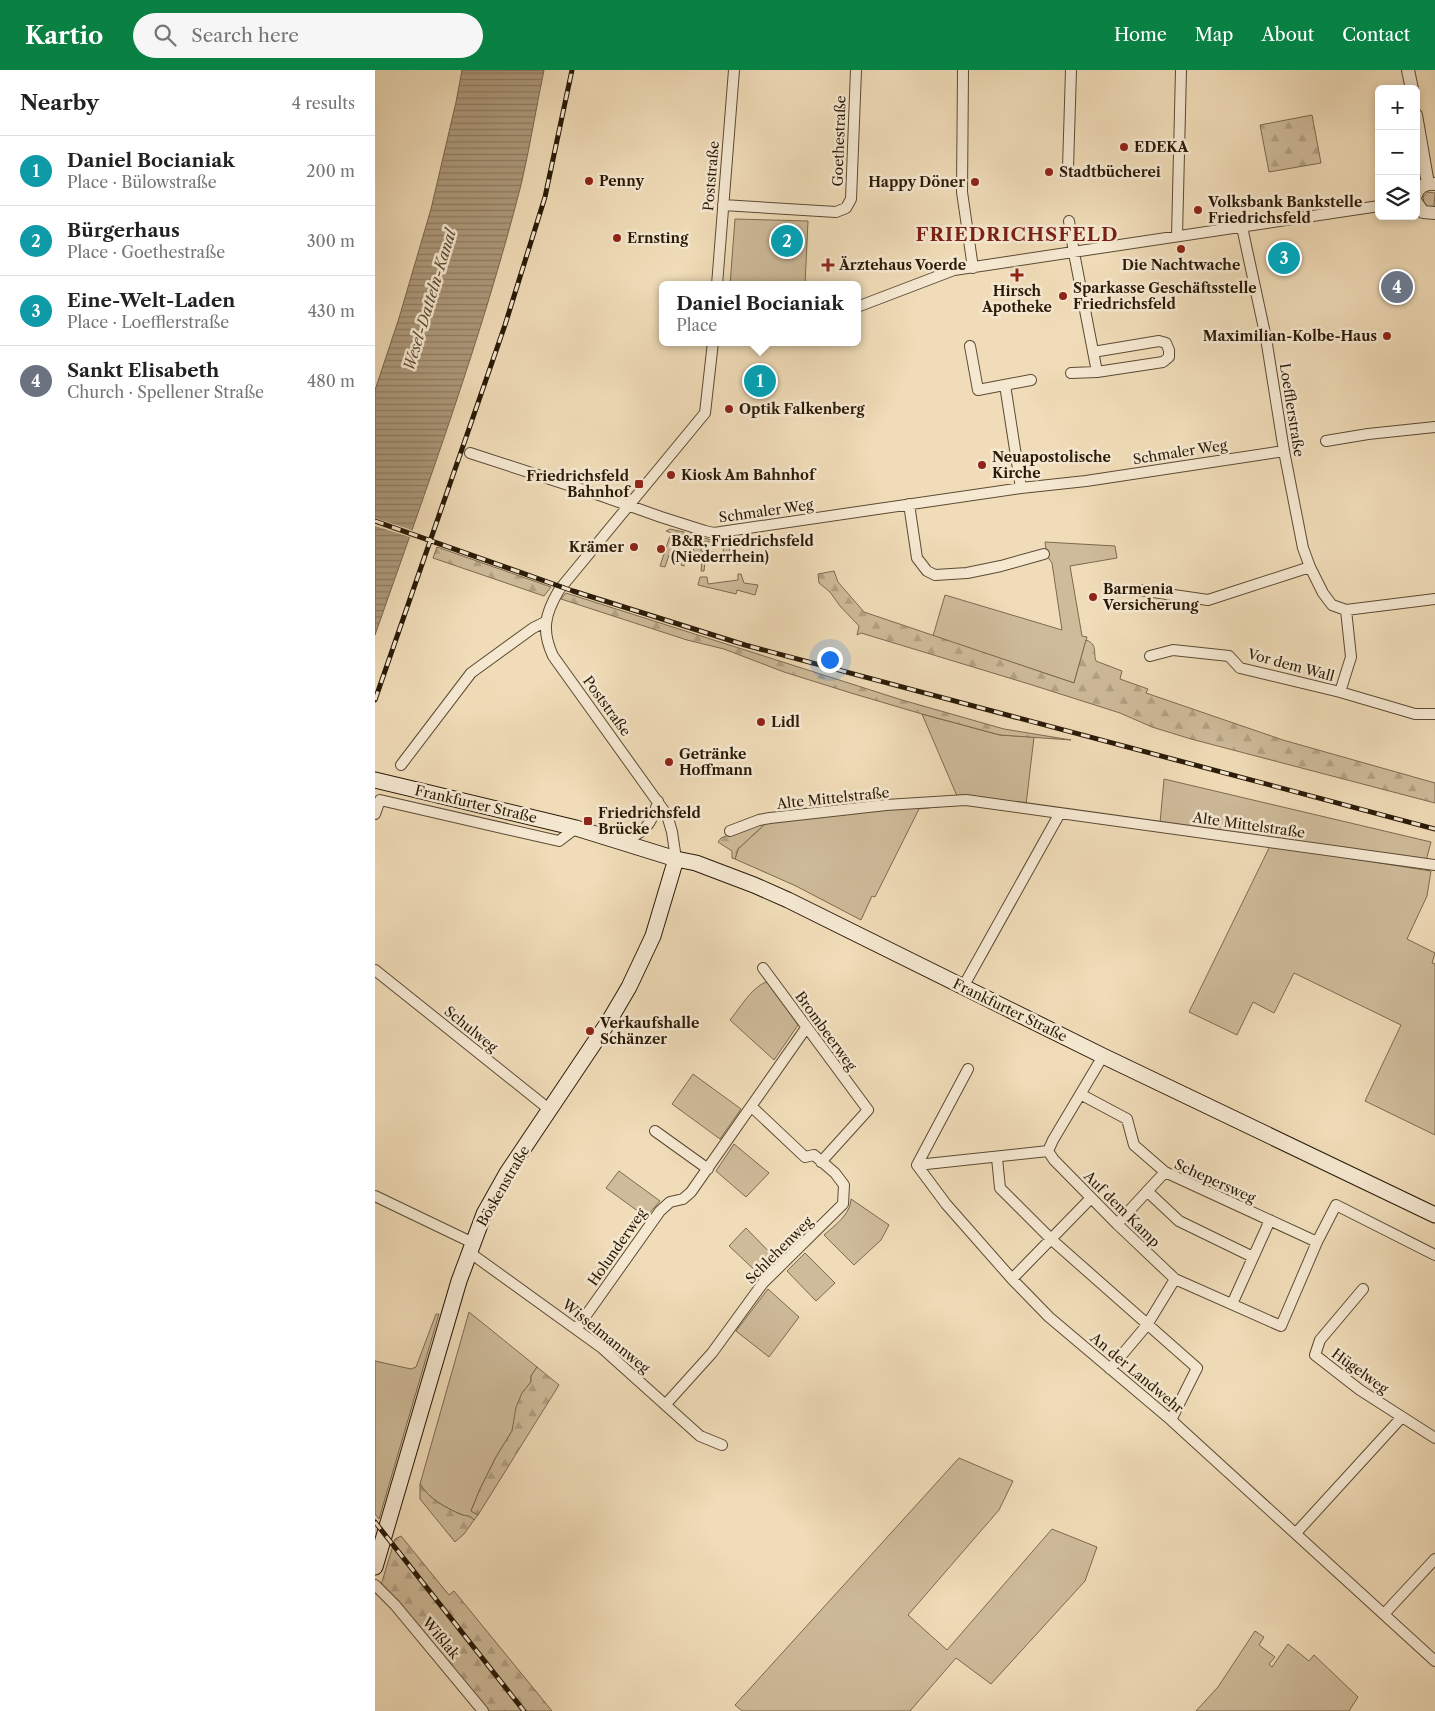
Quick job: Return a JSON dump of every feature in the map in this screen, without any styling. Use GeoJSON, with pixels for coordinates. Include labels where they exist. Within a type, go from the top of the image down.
{"type":"FeatureCollection","features":[{"type":"Feature","properties":{"kind":"main road","name":"Frankfurter Straße"},"geometry":{"type":"LineString","coordinates":[[375,780],[576,828],[705,866],[788,900],[1103,1056],[1435,1216]]}},
{"type":"Feature","properties":{"kind":"main road","name":"Böskenstraße"},"geometry":{"type":"LineString","coordinates":[[375,1567],[471,1247],[484,1214],[507,1173],[609,1021],[629,987],[653,936],[676,859]]}},
{"type":"Feature","properties":{"kind":"street","name":"Poststraße"},"geometry":{"type":"LineString","coordinates":[[717,281],[734,70]]}},
{"type":"Feature","properties":{"kind":"street","name":"Goethestraße"},"geometry":{"type":"LineString","coordinates":[[723,205],[836,212],[846,208],[851,199],[856,70]]}},
{"type":"Feature","properties":{"kind":"street"},"geometry":{"type":"LineString","coordinates":[[963,70],[962,192],[973,268]]}},
{"type":"Feature","properties":{"kind":"street"},"geometry":{"type":"LineString","coordinates":[[1068,168],[1071,70]]}},
{"type":"Feature","properties":{"kind":"street"},"geometry":{"type":"LineString","coordinates":[[1177,236],[1181,70]]}},
{"type":"Feature","properties":{"kind":"street"},"geometry":{"type":"LineString","coordinates":[[1409,70],[1411,85]]}},
{"type":"Feature","properties":{"kind":"street"},"geometry":{"type":"LineString","coordinates":[[1420,130],[1432,184],[1420,188]]}},
{"type":"Feature","properties":{"kind":"street"},"geometry":{"type":"LineString","coordinates":[[861,305],[954,270],[1375,207]]}},
{"type":"Feature","properties":{"kind":"street"},"geometry":{"type":"LineString","coordinates":[[1420,208],[1423,212],[1435,213]]}},
{"type":"Feature","properties":{"kind":"street"},"geometry":{"type":"LineString","coordinates":[[1069,221],[1097,372]]}},
{"type":"Feature","properties":{"kind":"street","name":"Loefflerstraße"},"geometry":{"type":"LineString","coordinates":[[1242,227],[1266,338],[1284,451],[1303,548],[1323,593],[1332,605],[1346,610]]}},
{"type":"Feature","properties":{"kind":"street"},"geometry":{"type":"LineString","coordinates":[[1071,373],[1097,372],[1163,362],[1169,356],[1166,343],[1159,341],[1093,352]]}},
{"type":"Feature","properties":{"kind":"street","name":"Poststraße"},"geometry":{"type":"LineString","coordinates":[[676,859],[667,815],[553,656],[547,643],[545,622],[549,607],[559,590],[705,413],[713,346]]}},
{"type":"Feature","properties":{"kind":"street"},"geometry":{"type":"LineString","coordinates":[[970,346],[978,390],[1031,380]]}},
{"type":"Feature","properties":{"kind":"street"},"geometry":{"type":"LineString","coordinates":[[1005,385],[1021,488]]}},
{"type":"Feature","properties":{"kind":"street"},"geometry":{"type":"LineString","coordinates":[[1326,441],[1368,434],[1435,427]]}},
{"type":"Feature","properties":{"kind":"street","name":"Schmaler Weg"},"geometry":{"type":"LineString","coordinates":[[629,506],[714,533],[1284,451]]}},
{"type":"Feature","properties":{"kind":"street"},"geometry":{"type":"LineString","coordinates":[[470,453],[629,506]]}},
{"type":"Feature","properties":{"kind":"street"},"geometry":{"type":"LineString","coordinates":[[909,504],[917,558],[927,571],[935,575],[967,573],[1044,554]]}},
{"type":"Feature","properties":{"kind":"street"},"geometry":{"type":"LineString","coordinates":[[1139,590],[1208,600],[1310,567]]}},
{"type":"Feature","properties":{"kind":"street"},"geometry":{"type":"LineString","coordinates":[[1346,610],[1435,600]]}},
{"type":"Feature","properties":{"kind":"street","name":"Vor dem Wall"},"geometry":{"type":"LineString","coordinates":[[1340,692],[1351,657],[1346,610]]}},
{"type":"Feature","properties":{"kind":"street"},"geometry":{"type":"LineString","coordinates":[[401,765],[471,673],[533,628],[545,622]]}},
{"type":"Feature","properties":{"kind":"street","name":"Vor dem Wall"},"geometry":{"type":"LineString","coordinates":[[1151,656],[1173,650],[1229,656],[1240,668],[1340,692],[1415,714],[1435,714]]}},
{"type":"Feature","properties":{"kind":"street","name":"Frankfurter Straße"},"geometry":{"type":"LineString","coordinates":[[375,814],[380,800],[559,841],[576,828]]}},
{"type":"Feature","properties":{"kind":"street","name":"Alte Mittelstraße"},"geometry":{"type":"LineString","coordinates":[[730,832],[759,820],[771,818],[966,800],[1435,865]]}},
{"type":"Feature","properties":{"kind":"street"},"geometry":{"type":"LineString","coordinates":[[619,842],[645,829],[652,820],[658,801]]}},
{"type":"Feature","properties":{"kind":"street"},"geometry":{"type":"LineString","coordinates":[[963,987],[1060,813]]}},
{"type":"Feature","properties":{"kind":"street","name":"Brombeerweg"},"geometry":{"type":"LineString","coordinates":[[763,968],[868,1110],[821,1162]]}},
{"type":"Feature","properties":{"kind":"street","name":"Schulweg"},"geometry":{"type":"LineString","coordinates":[[375,970],[549,1110]]}},
{"type":"Feature","properties":{"kind":"street","name":"Holunderweg"},"geometry":{"type":"LineString","coordinates":[[577,1328],[660,1211],[670,1202],[683,1199],[691,1192],[806,1028]]}},
{"type":"Feature","properties":{"kind":"street"},"geometry":{"type":"LineString","coordinates":[[917,1166],[1048,1151],[1103,1056]]}},
{"type":"Feature","properties":{"kind":"street"},"geometry":{"type":"LineString","coordinates":[[917,1166],[968,1069]]}},
{"type":"Feature","properties":{"kind":"street"},"geometry":{"type":"LineString","coordinates":[[1081,1094],[1127,1119],[1134,1145],[1165,1172]]}},
{"type":"Feature","properties":{"kind":"street","name":"Schlehenweg"},"geometry":{"type":"LineString","coordinates":[[666,1404],[712,1353],[763,1283],[843,1204],[844,1185],[835,1173],[813,1155],[805,1157],[752,1107]]}},
{"type":"Feature","properties":{"kind":"street"},"geometry":{"type":"LineString","coordinates":[[655,1131],[708,1169]]}},
{"type":"Feature","properties":{"kind":"street","name":"Auf dem Kamp"},"geometry":{"type":"LineString","coordinates":[[1048,1151],[1054,1160],[1091,1198],[1175,1280],[1281,1326],[1317,1242]]}},
{"type":"Feature","properties":{"kind":"street"},"geometry":{"type":"LineString","coordinates":[[997,1158],[1000,1188],[1052,1240],[1197,1368],[1171,1420]]}},
{"type":"Feature","properties":{"kind":"street","name":"An der Landwehr"},"geometry":{"type":"LineString","coordinates":[[917,1166],[946,1204],[1012,1279],[1049,1317],[1171,1420],[1435,1661]]}},
{"type":"Feature","properties":{"kind":"street","name":"Schepersweg"},"geometry":{"type":"LineString","coordinates":[[1117,1224],[1165,1172],[1317,1242]]}},
{"type":"Feature","properties":{"kind":"street"},"geometry":{"type":"LineString","coordinates":[[1147,1192],[1179,1221],[1253,1258]]}},
{"type":"Feature","properties":{"kind":"street","name":"Wisselmannweg"},"geometry":{"type":"LineString","coordinates":[[375,1196],[471,1247],[602,1348],[700,1436],[722,1445]]}},
{"type":"Feature","properties":{"kind":"street"},"geometry":{"type":"LineString","coordinates":[[1012,1279],[1091,1198]]}},
{"type":"Feature","properties":{"kind":"street"},"geometry":{"type":"LineString","coordinates":[[1317,1242],[1336,1205],[1435,1255]]}},
{"type":"Feature","properties":{"kind":"street"},"geometry":{"type":"LineString","coordinates":[[1232,1304],[1270,1220]]}},
{"type":"Feature","properties":{"kind":"street"},"geometry":{"type":"LineString","coordinates":[[1110,1369],[1147,1324],[1175,1280]]}},
{"type":"Feature","properties":{"kind":"street","name":"Hügelweg"},"geometry":{"type":"LineString","coordinates":[[1363,1289],[1320,1340],[1315,1355],[1360,1390],[1435,1438]]}},
{"type":"Feature","properties":{"kind":"street"},"geometry":{"type":"LineString","coordinates":[[1296,1533],[1402,1417]]}},
{"type":"Feature","properties":{"kind":"street"},"geometry":{"type":"LineString","coordinates":[[1383,1614],[1435,1559]]}},
{"type":"Feature","properties":{"kind":"street","name":"Wißlak"},"geometry":{"type":"LineString","coordinates":[[375,1585],[395,1605],[483,1711]]}},
{"type":"Feature","properties":{"kind":"green space"},"geometry":{"type":"Polygon","coordinates":[[[1312,115],[1321,163],[1269,172],[1260,125],[1312,115]]]}},
{"type":"Feature","properties":{"kind":"green space"},"geometry":{"type":"Polygon","coordinates":[[[1428,192],[1435,193],[1434,206],[1429,207],[1424,203],[1423,197],[1428,192]]]}},
{"type":"Feature","properties":{"kind":"green space"},"geometry":{"type":"Polygon","coordinates":[[[735,219],[808,221],[805,281],[730,281],[735,219]]]}},
{"type":"Feature","properties":{"kind":"green space"},"geometry":{"type":"Polygon","coordinates":[[[670,529],[684,532],[683,535],[676,532],[671,545],[679,547],[677,557],[669,555],[665,567],[660,566],[671,533],[666,531],[670,529]]]}},
{"type":"Feature","properties":{"kind":"green space"},"geometry":{"type":"Polygon","coordinates":[[[690,534],[711,540],[711,542],[702,541],[701,551],[723,553],[724,541],[716,542],[716,540],[735,537],[735,540],[728,541],[730,551],[737,550],[739,564],[736,564],[734,557],[705,562],[704,571],[701,571],[702,562],[686,559],[684,566],[681,565],[685,549],[693,551],[697,539],[690,536],[690,534]]]}},
{"type":"Feature","properties":{"kind":"green space"},"geometry":{"type":"Polygon","coordinates":[[[1045,542],[1115,546],[1117,558],[1070,566],[1082,636],[1087,637],[1074,683],[933,636],[945,595],[1062,630],[1052,563],[1047,556],[1045,542]]]}},
{"type":"Feature","properties":{"kind":"green space"},"geometry":{"type":"Polygon","coordinates":[[[437,547],[551,587],[544,596],[433,558],[437,547]]]}},
{"type":"Feature","properties":{"kind":"green space"},"geometry":{"type":"Polygon","coordinates":[[[834,571],[838,582],[864,612],[1074,683],[1086,640],[1094,646],[1096,661],[1122,671],[1120,679],[1148,689],[1146,693],[1283,740],[1435,783],[1435,803],[1191,739],[1152,727],[1120,713],[1029,684],[861,633],[857,635],[859,626],[830,592],[819,583],[818,574],[834,571]]]}},
{"type":"Feature","properties":{"kind":"green space"},"geometry":{"type":"Polygon","coordinates":[[[738,574],[741,574],[744,583],[758,585],[755,595],[737,590],[736,594],[698,585],[700,577],[707,577],[708,584],[738,580],[738,574]]]}},
{"type":"Feature","properties":{"kind":"green space"},"geometry":{"type":"Polygon","coordinates":[[[566,593],[902,700],[1004,729],[1071,740],[1000,735],[922,714],[784,672],[724,649],[687,640],[561,599],[566,593]]]}},
{"type":"Feature","properties":{"kind":"green space"},"geometry":{"type":"Polygon","coordinates":[[[922,714],[1000,735],[1034,737],[1026,805],[957,796],[922,714]]]}},
{"type":"Feature","properties":{"kind":"green space"},"geometry":{"type":"Polygon","coordinates":[[[1164,779],[1431,842],[1426,861],[1160,823],[1164,779]]]}},
{"type":"Feature","properties":{"kind":"green space"},"geometry":{"type":"Polygon","coordinates":[[[954,805],[919,809],[875,897],[872,896],[861,920],[796,886],[735,859],[738,849],[764,825],[750,826],[758,823],[874,810],[954,805]]]}},
{"type":"Feature","properties":{"kind":"green space"},"geometry":{"type":"Polygon","coordinates":[[[765,824],[738,849],[735,859],[732,858],[732,851],[718,842],[721,838],[750,826],[765,824]]]}},
{"type":"Feature","properties":{"kind":"green space"},"geometry":{"type":"Polygon","coordinates":[[[1270,846],[1431,871],[1427,896],[1407,939],[1435,953],[1432,963],[1435,964],[1435,1135],[1365,1101],[1401,1025],[1294,973],[1274,1013],[1253,1002],[1237,1035],[1189,1012],[1270,846]]]}},
{"type":"Feature","properties":{"kind":"green space"},"geometry":{"type":"Polygon","coordinates":[[[766,982],[798,1025],[774,1060],[730,1020],[751,993],[766,982]]]}},
{"type":"Feature","properties":{"kind":"green space"},"geometry":{"type":"Polygon","coordinates":[[[693,1074],[741,1109],[720,1139],[672,1104],[693,1074]]]}},
{"type":"Feature","properties":{"kind":"green space"},"geometry":{"type":"Polygon","coordinates":[[[734,1144],[769,1173],[746,1197],[716,1171],[734,1144]]]}},
{"type":"Feature","properties":{"kind":"green space"},"geometry":{"type":"Polygon","coordinates":[[[619,1171],[660,1201],[646,1217],[606,1188],[619,1171]]]}},
{"type":"Feature","properties":{"kind":"green space"},"geometry":{"type":"Polygon","coordinates":[[[851,1199],[889,1225],[881,1240],[854,1265],[824,1235],[845,1215],[851,1199]]]}},
{"type":"Feature","properties":{"kind":"green space"},"geometry":{"type":"Polygon","coordinates":[[[746,1228],[777,1260],[761,1276],[729,1246],[746,1228]]]}},
{"type":"Feature","properties":{"kind":"green space"},"geometry":{"type":"Polygon","coordinates":[[[805,1253],[835,1283],[816,1301],[787,1271],[805,1253]]]}},
{"type":"Feature","properties":{"kind":"green space"},"geometry":{"type":"Polygon","coordinates":[[[768,1289],[799,1317],[769,1357],[736,1331],[768,1289]]]}},
{"type":"Feature","properties":{"kind":"green space"},"geometry":{"type":"Polygon","coordinates":[[[469,1312],[537,1367],[531,1376],[531,1382],[522,1393],[512,1431],[480,1489],[471,1511],[478,1515],[474,1520],[438,1502],[420,1484],[469,1312]]]}},
{"type":"Feature","properties":{"kind":"green space"},"geometry":{"type":"Polygon","coordinates":[[[436,1314],[439,1314],[379,1519],[375,1514],[375,1361],[411,1369],[416,1367],[436,1314]]]}},
{"type":"Feature","properties":{"kind":"green space"},"geometry":{"type":"Polygon","coordinates":[[[537,1367],[559,1385],[478,1515],[471,1511],[496,1457],[512,1431],[516,1407],[522,1393],[531,1382],[531,1376],[537,1367]]]}},
{"type":"Feature","properties":{"kind":"green space"},"geometry":{"type":"Polygon","coordinates":[[[959,1458],[1013,1481],[999,1510],[908,1615],[947,1650],[1052,1529],[1097,1547],[1085,1581],[991,1684],[956,1658],[910,1711],[742,1711],[735,1705],[959,1458]]]}},
{"type":"Feature","properties":{"kind":"green space"},"geometry":{"type":"Polygon","coordinates":[[[420,1484],[438,1502],[474,1520],[464,1534],[455,1542],[420,1499],[420,1484]]]}},
{"type":"Feature","properties":{"kind":"green space"},"geometry":{"type":"Polygon","coordinates":[[[401,1536],[449,1595],[454,1591],[552,1711],[484,1711],[381,1585],[395,1539],[401,1536]]]}},
{"type":"Feature","properties":{"kind":"green space"},"geometry":{"type":"Polygon","coordinates":[[[1255,1631],[1264,1637],[1259,1645],[1275,1657],[1269,1664],[1272,1667],[1288,1644],[1309,1661],[1314,1655],[1358,1697],[1349,1711],[1196,1711],[1218,1687],[1255,1631]]]}},
{"type":"Feature","properties":{"kind":"water","name":"Wesel-Datteln-Kanal"},"geometry":{"type":"Polygon","coordinates":[[[462,70],[544,70],[521,185],[489,299],[453,412],[375,635],[375,390],[399,318],[431,209],[462,70]]]}},
{"type":"Feature","properties":{"kind":"pier"},"geometry":{"type":"Polygon","coordinates":[[[375,518],[415,531],[413,538],[375,526],[375,518]]]}},
{"type":"Feature","properties":{"kind":"railway"},"geometry":{"type":"LineString","coordinates":[[375,700],[505,325],[545,197],[572,70]]}},
{"type":"Feature","properties":{"kind":"railway"},"geometry":{"type":"LineString","coordinates":[[375,521],[573,591],[745,645],[1435,829]]}},
{"type":"Feature","properties":{"kind":"railway"},"geometry":{"type":"LineString","coordinates":[[375,1522],[524,1711]]}},
{"type":"Feature","properties":{"kind":"place","name":"EDEKA"},"geometry":{"type":"Point","coordinates":[1124,147]}},
{"type":"Feature","properties":{"kind":"place","name":"Stadtbücherei"},"geometry":{"type":"Point","coordinates":[1049,172]}},
{"type":"Feature","properties":{"kind":"place","name":"Penny"},"geometry":{"type":"Point","coordinates":[589,181]}},
{"type":"Feature","properties":{"kind":"place","name":"Happy Döner"},"geometry":{"type":"Point","coordinates":[975,182]}},
{"type":"Feature","properties":{"kind":"place","name":"Volksbank Bankstelle Friedrichsfeld"},"geometry":{"type":"Point","coordinates":[1198,210]}},
{"type":"Feature","properties":{"kind":"place","name":"Ernsting"},"geometry":{"type":"Point","coordinates":[617,238]}},
{"type":"Feature","properties":{"kind":"place","name":"Bürgerhaus"},"geometry":{"type":"Point","coordinates":[787,241]}},
{"type":"Feature","properties":{"kind":"place","name":"Die Nachtwache"},"geometry":{"type":"Point","coordinates":[1181,249]}},
{"type":"Feature","properties":{"kind":"place","name":"Eine-Welt-Laden"},"geometry":{"type":"Point","coordinates":[1284,258]}},
{"type":"Feature","properties":{"kind":"place","name":"Ärztehaus Voerde"},"geometry":{"type":"Point","coordinates":[828,265]}},
{"type":"Feature","properties":{"kind":"place","name":"Hirsch Apotheke"},"geometry":{"type":"Point","coordinates":[1017,275]}},
{"type":"Feature","properties":{"kind":"place","name":"Sankt Elisabeth"},"geometry":{"type":"Point","coordinates":[1397,287]}},
{"type":"Feature","properties":{"kind":"place","name":"Sparkasse Geschäftsstelle Friedrichsfeld"},"geometry":{"type":"Point","coordinates":[1063,296]}},
{"type":"Feature","properties":{"kind":"place","name":"Maximilian-Kolbe-Haus"},"geometry":{"type":"Point","coordinates":[1387,336]}},
{"type":"Feature","properties":{"kind":"place","name":"Daniel Bocianiak"},"geometry":{"type":"Point","coordinates":[760,381]}},
{"type":"Feature","properties":{"kind":"place","name":"Optik Falkenberg"},"geometry":{"type":"Point","coordinates":[729,409]}},
{"type":"Feature","properties":{"kind":"place","name":"Neuapostolische Kirche"},"geometry":{"type":"Point","coordinates":[982,465]}},
{"type":"Feature","properties":{"kind":"place","name":"Kiosk Am Bahnhof"},"geometry":{"type":"Point","coordinates":[671,475]}},
{"type":"Feature","properties":{"kind":"place","name":"Friedrichsfeld Bahnhof"},"geometry":{"type":"Point","coordinates":[639,484]}},
{"type":"Feature","properties":{"kind":"place","name":"Krämer"},"geometry":{"type":"Point","coordinates":[634,547]}},
{"type":"Feature","properties":{"kind":"place","name":"B&R, Friedrichsfeld (Niederrhein)"},"geometry":{"type":"Point","coordinates":[661,549]}},
{"type":"Feature","properties":{"kind":"place","name":"Barmenia Versicherung"},"geometry":{"type":"Point","coordinates":[1093,597]}},
{"type":"Feature","properties":{"kind":"place","name":"Lidl"},"geometry":{"type":"Point","coordinates":[761,722]}},
{"type":"Feature","properties":{"kind":"place","name":"Getränke Hoffmann"},"geometry":{"type":"Point","coordinates":[669,762]}},
{"type":"Feature","properties":{"kind":"place","name":"Friedrichsfeld Brücke"},"geometry":{"type":"Point","coordinates":[588,821]}},
{"type":"Feature","properties":{"kind":"place","name":"Verkaufshalle Schänzer"},"geometry":{"type":"Point","coordinates":[590,1031]}},
{"type":"Feature","properties":{"kind":"district","name":"FRIEDRICHSFELD"},"geometry":{"type":"Point","coordinates":[1017,234]}}]}
